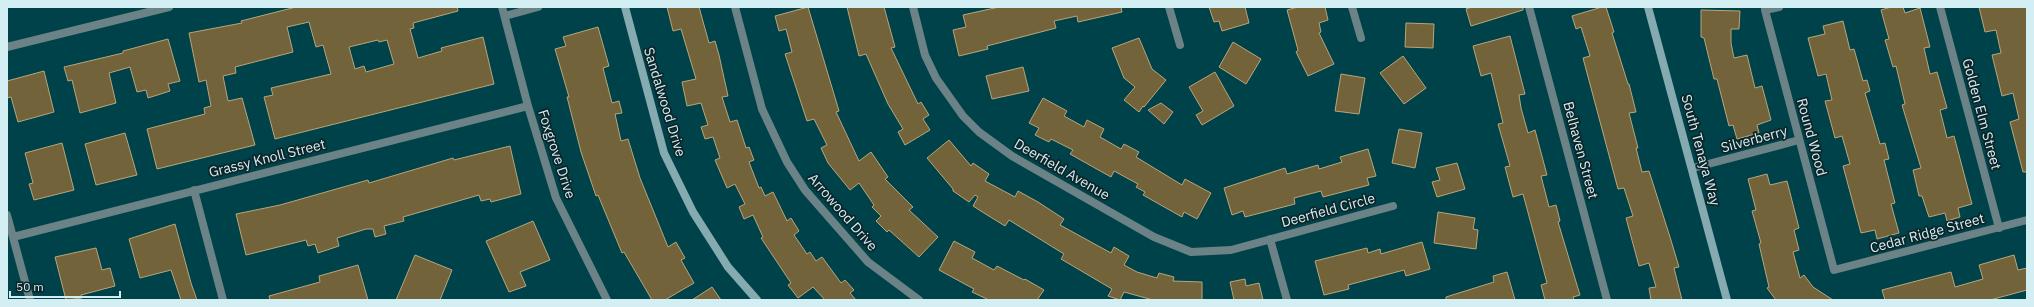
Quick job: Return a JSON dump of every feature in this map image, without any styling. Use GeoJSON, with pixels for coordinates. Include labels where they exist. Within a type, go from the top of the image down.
{"type":"FeatureCollection","features":[{"type":"Feature","properties":{"kind":"street"},"geometry":{"type":"LineString","coordinates":[[7,47],[169,7]]}},
{"type":"Feature","properties":{"kind":"street","name":"Foxgrove Drive"},"geometry":{"type":"LineString","coordinates":[[502,7],[528,106],[556,198],[608,300]]}},
{"type":"Feature","properties":{"kind":"street"},"geometry":{"type":"LineString","coordinates":[[505,16],[538,7]]}},
{"type":"Feature","properties":{"kind":"street","name":"Sandalwood Drive"},"geometry":{"type":"LineString","coordinates":[[625,7],[664,152],[697,218],[728,267],[757,300]]}},
{"type":"Feature","properties":{"kind":"street","name":"Arrowood Drive"},"geometry":{"type":"LineString","coordinates":[[735,7],[762,109],[790,168],[805,190],[868,262],[919,300]]}},
{"type":"Feature","properties":{"kind":"street","name":"Deerfield Avenue"},"geometry":{"type":"LineString","coordinates":[[913,7],[925,55],[936,78],[963,116],[978,132],[1012,156],[1154,237],[1187,250],[1231,250],[1270,239]]}},
{"type":"Feature","properties":{"kind":"street"},"geometry":{"type":"LineString","coordinates":[[1169,7],[1180,45]]}},
{"type":"Feature","properties":{"kind":"street"},"geometry":{"type":"LineString","coordinates":[[1352,7],[1361,38]]}},
{"type":"Feature","properties":{"kind":"street","name":"Belhaven Street"},"geometry":{"type":"LineString","coordinates":[[1529,7],[1607,300]]}},
{"type":"Feature","properties":{"kind":"street","name":"South Tenaya Way"},"geometry":{"type":"LineString","coordinates":[[1648,7],[1693,168],[1727,300]]}},
{"type":"Feature","properties":{"kind":"street","name":"Round Wood"},"geometry":{"type":"LineString","coordinates":[[1778,7],[1765,10],[1834,270]]}},
{"type":"Feature","properties":{"kind":"street","name":"Golden Elm Street"},"geometry":{"type":"LineString","coordinates":[[1940,7],[1999,228]]}},
{"type":"Feature","properties":{"kind":"street","name":"Grassy Knoll Street"},"geometry":{"type":"LineString","coordinates":[[13,238],[194,190],[528,106]]}},
{"type":"Feature","properties":{"kind":"street","name":"Silverberry"},"geometry":{"type":"LineString","coordinates":[[1693,168],[1799,140]]}},
{"type":"Feature","properties":{"kind":"street"},"geometry":{"type":"LineString","coordinates":[[194,190],[224,300]]}},
{"type":"Feature","properties":{"kind":"street","name":"Deerfield Circle"},"geometry":{"type":"LineString","coordinates":[[1270,239],[1393,206]]}},
{"type":"Feature","properties":{"kind":"street"},"geometry":{"type":"LineString","coordinates":[[7,215],[30,300]]}},
{"type":"Feature","properties":{"kind":"street","name":"Cedar Ridge Street"},"geometry":{"type":"LineString","coordinates":[[1834,270],[2027,220]]}},
{"type":"Feature","properties":{"kind":"street"},"geometry":{"type":"LineString","coordinates":[[1270,239],[1287,300]]}},
{"type":"Feature","properties":{"kind":"building"},"geometry":{"type":"Polygon","coordinates":[[[296,7],[457,7],[458,11],[413,23],[414,28],[410,29],[418,58],[442,51],[441,48],[483,37],[494,84],[275,139],[264,97],[273,95],[271,88],[331,74],[323,45],[316,47],[309,22],[287,27],[293,52],[235,67],[236,73],[223,76],[228,101],[242,98],[255,145],[157,169],[147,129],[205,114],[204,108],[211,106],[206,80],[199,82],[189,33],[242,23],[241,21],[296,7]],[[378,40],[349,47],[355,69],[364,66],[366,72],[394,64],[387,40],[379,42],[378,40]]]}},
{"type":"Feature","properties":{"kind":"building"},"geometry":{"type":"Polygon","coordinates":[[[667,7],[699,7],[709,43],[715,41],[719,55],[728,96],[722,97],[730,122],[737,120],[746,148],[749,147],[754,160],[749,162],[759,188],[761,187],[765,196],[773,192],[787,221],[791,218],[799,231],[794,235],[807,254],[810,252],[816,261],[822,257],[841,283],[845,280],[854,290],[850,293],[856,300],[825,300],[813,287],[798,298],[788,285],[791,283],[761,238],[763,237],[753,215],[744,219],[739,207],[745,204],[735,184],[727,188],[715,160],[720,158],[713,137],[705,139],[701,127],[708,125],[701,103],[687,106],[682,82],[696,79],[681,29],[673,31],[667,7]]]}},
{"type":"Feature","properties":{"kind":"building"},"geometry":{"type":"Polygon","coordinates":[[[808,7],[839,111],[836,112],[859,161],[871,152],[888,177],[885,179],[913,207],[909,210],[938,237],[919,257],[889,230],[887,232],[876,221],[881,216],[872,207],[874,205],[859,183],[850,190],[828,163],[821,148],[827,145],[814,119],[807,121],[785,54],[792,52],[786,29],[779,31],[775,16],[808,7]]]}},
{"type":"Feature","properties":{"kind":"building"},"geometry":{"type":"Polygon","coordinates":[[[847,7],[884,7],[895,47],[891,48],[918,104],[921,102],[929,115],[923,119],[930,130],[905,145],[898,132],[903,129],[888,104],[866,54],[859,56],[847,7]]]}},
{"type":"Feature","properties":{"kind":"building"},"geometry":{"type":"Polygon","coordinates":[[[999,7],[1121,7],[1122,12],[1078,22],[1077,16],[1054,21],[1056,28],[987,46],[988,49],[959,56],[953,30],[966,27],[963,15],[999,7]]]}},
{"type":"Feature","properties":{"kind":"building"},"geometry":{"type":"Polygon","coordinates":[[[1209,7],[1245,7],[1249,23],[1222,31],[1219,21],[1214,22],[1209,7]]]}},
{"type":"Feature","properties":{"kind":"building"},"geometry":{"type":"Polygon","coordinates":[[[1298,7],[1325,7],[1328,20],[1319,23],[1321,32],[1319,33],[1334,64],[1308,76],[1296,52],[1298,50],[1287,10],[1298,7]]]}},
{"type":"Feature","properties":{"kind":"building"},"geometry":{"type":"Polygon","coordinates":[[[1472,7],[1523,7],[1523,10],[1471,26],[1466,9],[1472,7]]]}},
{"type":"Feature","properties":{"kind":"building"},"geometry":{"type":"Polygon","coordinates":[[[1606,7],[1614,32],[1612,33],[1629,84],[1636,112],[1629,113],[1638,148],[1636,148],[1642,172],[1649,171],[1679,267],[1674,268],[1682,300],[1651,300],[1649,288],[1656,287],[1649,263],[1639,266],[1626,218],[1633,216],[1624,188],[1618,189],[1583,58],[1590,56],[1581,27],[1576,29],[1572,16],[1606,7]]]}},
{"type":"Feature","properties":{"kind":"building"},"geometry":{"type":"Polygon","coordinates":[[[1891,7],[1903,7],[1905,13],[1920,8],[1930,47],[1924,48],[1930,74],[1937,72],[1947,108],[1940,110],[1947,138],[1954,136],[1972,204],[1958,208],[1960,217],[1947,221],[1945,213],[1929,217],[1922,196],[1919,196],[1913,170],[1921,168],[1902,105],[1905,104],[1896,66],[1893,67],[1885,40],[1889,39],[1881,10],[1891,7]]]}},
{"type":"Feature","properties":{"kind":"building"},"geometry":{"type":"Polygon","coordinates":[[[1979,7],[2027,7],[2027,172],[2023,172],[2010,122],[2019,119],[2013,93],[2002,96],[1992,55],[2001,53],[1996,30],[1985,32],[1979,7]]]}},
{"type":"Feature","properties":{"kind":"building"},"geometry":{"type":"Polygon","coordinates":[[[1701,10],[1740,11],[1739,29],[1731,29],[1731,43],[1734,58],[1747,55],[1755,88],[1762,86],[1771,120],[1757,125],[1759,133],[1737,139],[1733,125],[1729,126],[1717,79],[1714,79],[1704,38],[1701,37],[1701,10]]]}},
{"type":"Feature","properties":{"kind":"building"},"geometry":{"type":"Polygon","coordinates":[[[1843,21],[1850,50],[1854,49],[1863,81],[1867,80],[1870,91],[1865,93],[1880,144],[1885,143],[1889,159],[1884,160],[1895,203],[1891,204],[1899,233],[1877,239],[1875,230],[1861,233],[1843,166],[1850,164],[1842,136],[1835,138],[1825,101],[1832,100],[1826,74],[1818,76],[1808,38],[1825,34],[1823,26],[1843,21]]]}},
{"type":"Feature","properties":{"kind":"building"},"geometry":{"type":"Polygon","coordinates":[[[1406,23],[1434,24],[1433,48],[1405,47],[1406,23]]]}},
{"type":"Feature","properties":{"kind":"building"},"geometry":{"type":"Polygon","coordinates":[[[598,27],[609,66],[603,68],[612,103],[619,101],[622,113],[615,114],[621,141],[628,139],[640,178],[668,247],[676,242],[685,258],[681,260],[694,283],[665,300],[652,300],[624,252],[622,253],[598,195],[596,196],[581,152],[567,97],[569,97],[555,49],[566,46],[563,37],[598,27]]]}},
{"type":"Feature","properties":{"kind":"building"},"geometry":{"type":"Polygon","coordinates":[[[1510,36],[1525,94],[1519,95],[1521,108],[1528,133],[1535,130],[1547,175],[1541,176],[1549,207],[1556,205],[1560,221],[1558,222],[1580,295],[1573,297],[1574,300],[1545,300],[1541,285],[1547,283],[1523,194],[1513,197],[1505,167],[1510,166],[1498,124],[1503,123],[1491,73],[1481,76],[1473,46],[1510,36]]]}},
{"type":"Feature","properties":{"kind":"building"},"geometry":{"type":"Polygon","coordinates":[[[1139,38],[1152,69],[1166,80],[1139,112],[1124,100],[1135,87],[1124,78],[1112,48],[1139,38]]]}},
{"type":"Feature","properties":{"kind":"building"},"geometry":{"type":"Polygon","coordinates":[[[168,39],[180,81],[168,84],[170,91],[148,98],[146,90],[137,92],[130,67],[109,73],[116,103],[80,113],[72,80],[68,81],[64,67],[123,53],[123,51],[168,39]]]}},
{"type":"Feature","properties":{"kind":"building"},"geometry":{"type":"Polygon","coordinates":[[[1233,42],[1261,59],[1246,84],[1219,67],[1233,42]]]}},
{"type":"Feature","properties":{"kind":"building"},"geometry":{"type":"Polygon","coordinates":[[[1403,56],[1426,88],[1404,104],[1380,73],[1403,56]]]}},
{"type":"Feature","properties":{"kind":"building"},"geometry":{"type":"Polygon","coordinates":[[[1023,67],[1029,91],[992,99],[986,76],[1023,67]]]}},
{"type":"Feature","properties":{"kind":"building"},"geometry":{"type":"Polygon","coordinates":[[[44,71],[54,112],[18,122],[11,97],[7,98],[7,81],[44,71]]]}},
{"type":"Feature","properties":{"kind":"building"},"geometry":{"type":"Polygon","coordinates":[[[1215,72],[1234,106],[1202,125],[1196,115],[1203,111],[1189,87],[1215,72]]]}},
{"type":"Feature","properties":{"kind":"building"},"geometry":{"type":"Polygon","coordinates":[[[1341,74],[1365,78],[1359,114],[1335,111],[1341,74]]]}},
{"type":"Feature","properties":{"kind":"building"},"geometry":{"type":"Polygon","coordinates":[[[1043,98],[1067,111],[1064,116],[1084,127],[1087,120],[1104,129],[1100,137],[1121,149],[1124,144],[1139,152],[1136,157],[1182,185],[1185,179],[1211,193],[1197,219],[1184,212],[1182,217],[1143,195],[1145,192],[1136,187],[1138,184],[1114,171],[1111,177],[1070,154],[1073,150],[1051,139],[1049,142],[1035,135],[1039,128],[1029,123],[1043,98]]]}},
{"type":"Feature","properties":{"kind":"building"},"geometry":{"type":"Polygon","coordinates":[[[1161,103],[1173,112],[1164,124],[1148,110],[1161,103]]]}},
{"type":"Feature","properties":{"kind":"building"},"geometry":{"type":"Polygon","coordinates":[[[1399,129],[1422,133],[1415,168],[1392,163],[1399,129]]]}},
{"type":"Feature","properties":{"kind":"building"},"geometry":{"type":"Polygon","coordinates":[[[125,133],[137,175],[96,185],[85,144],[125,133]]]}},
{"type":"Feature","properties":{"kind":"building"},"geometry":{"type":"Polygon","coordinates":[[[949,140],[971,166],[973,163],[989,174],[985,181],[1015,197],[1018,191],[1038,202],[1064,219],[1060,225],[1111,253],[1114,247],[1129,256],[1124,265],[1137,272],[1157,278],[1159,273],[1174,277],[1173,281],[1202,282],[1202,300],[1153,300],[1124,292],[1120,300],[1108,296],[1112,289],[1061,259],[1064,254],[1009,220],[1005,226],[973,206],[978,197],[975,195],[969,202],[953,191],[953,189],[927,158],[949,140]]]}},
{"type":"Feature","properties":{"kind":"building"},"geometry":{"type":"Polygon","coordinates":[[[62,143],[74,190],[34,200],[29,184],[33,183],[25,153],[62,143]]]}},
{"type":"Feature","properties":{"kind":"building"},"geometry":{"type":"Polygon","coordinates":[[[510,146],[521,194],[491,202],[490,199],[481,201],[479,195],[403,217],[404,221],[384,226],[386,234],[375,237],[373,229],[366,229],[337,238],[339,246],[318,253],[315,244],[308,246],[306,240],[246,255],[236,214],[280,205],[368,180],[369,183],[453,158],[454,160],[510,146]]]}},
{"type":"Feature","properties":{"kind":"building"},"geometry":{"type":"Polygon","coordinates":[[[1368,149],[1376,176],[1367,178],[1369,185],[1323,197],[1321,191],[1294,198],[1295,204],[1245,217],[1243,211],[1232,215],[1224,188],[1285,168],[1287,174],[1318,165],[1319,169],[1342,162],[1340,157],[1368,149]]]}},
{"type":"Feature","properties":{"kind":"building"},"geometry":{"type":"Polygon","coordinates":[[[1457,163],[1465,189],[1437,197],[1432,182],[1440,180],[1436,168],[1457,163]]]}},
{"type":"Feature","properties":{"kind":"building"},"geometry":{"type":"Polygon","coordinates":[[[1767,174],[1770,185],[1787,181],[1799,228],[1794,230],[1799,250],[1793,252],[1800,278],[1804,275],[1813,287],[1833,300],[1776,300],[1767,288],[1769,287],[1759,244],[1761,243],[1752,211],[1756,210],[1748,179],[1767,174]]]}},
{"type":"Feature","properties":{"kind":"building"},"geometry":{"type":"Polygon","coordinates":[[[1438,212],[1475,218],[1473,229],[1478,230],[1476,249],[1434,243],[1438,212]]]}},
{"type":"Feature","properties":{"kind":"building"},"geometry":{"type":"Polygon","coordinates":[[[533,221],[550,260],[520,272],[526,286],[509,292],[486,241],[533,221]]]}},
{"type":"Feature","properties":{"kind":"building"},"geometry":{"type":"Polygon","coordinates":[[[175,224],[197,300],[181,300],[171,270],[140,278],[129,239],[175,224]]]}},
{"type":"Feature","properties":{"kind":"building"},"geometry":{"type":"Polygon","coordinates":[[[954,241],[975,252],[972,258],[994,270],[997,266],[1044,290],[1037,300],[989,300],[972,292],[974,289],[939,270],[954,241]]]}},
{"type":"Feature","properties":{"kind":"building"},"geometry":{"type":"Polygon","coordinates":[[[1422,242],[1430,269],[1406,276],[1404,270],[1348,285],[1349,289],[1324,295],[1315,261],[1367,248],[1368,253],[1380,249],[1381,254],[1422,242]]]}},
{"type":"Feature","properties":{"kind":"building"},"geometry":{"type":"Polygon","coordinates":[[[96,248],[102,270],[110,268],[115,286],[81,295],[82,298],[66,300],[55,257],[96,248]]]}},
{"type":"Feature","properties":{"kind":"building"},"geometry":{"type":"Polygon","coordinates":[[[415,255],[452,270],[440,300],[396,300],[415,255]]]}},
{"type":"Feature","properties":{"kind":"building"},"geometry":{"type":"Polygon","coordinates":[[[2014,255],[2018,270],[2027,268],[2027,290],[1990,300],[1885,300],[1882,290],[1951,272],[1955,287],[1983,279],[1979,265],[2014,255]]]}},
{"type":"Feature","properties":{"kind":"building"},"geometry":{"type":"Polygon","coordinates":[[[358,265],[368,300],[270,300],[269,296],[320,282],[319,276],[358,265]]]}},
{"type":"Feature","properties":{"kind":"building"},"geometry":{"type":"Polygon","coordinates":[[[1507,272],[1515,300],[1446,300],[1446,297],[1494,282],[1493,276],[1507,272]]]}},
{"type":"Feature","properties":{"kind":"building"},"geometry":{"type":"Polygon","coordinates":[[[1245,279],[1246,286],[1259,283],[1263,300],[1234,300],[1230,282],[1245,279]]]}},
{"type":"Feature","properties":{"kind":"building"},"geometry":{"type":"Polygon","coordinates":[[[712,287],[721,300],[692,300],[712,287]]]}}]}
